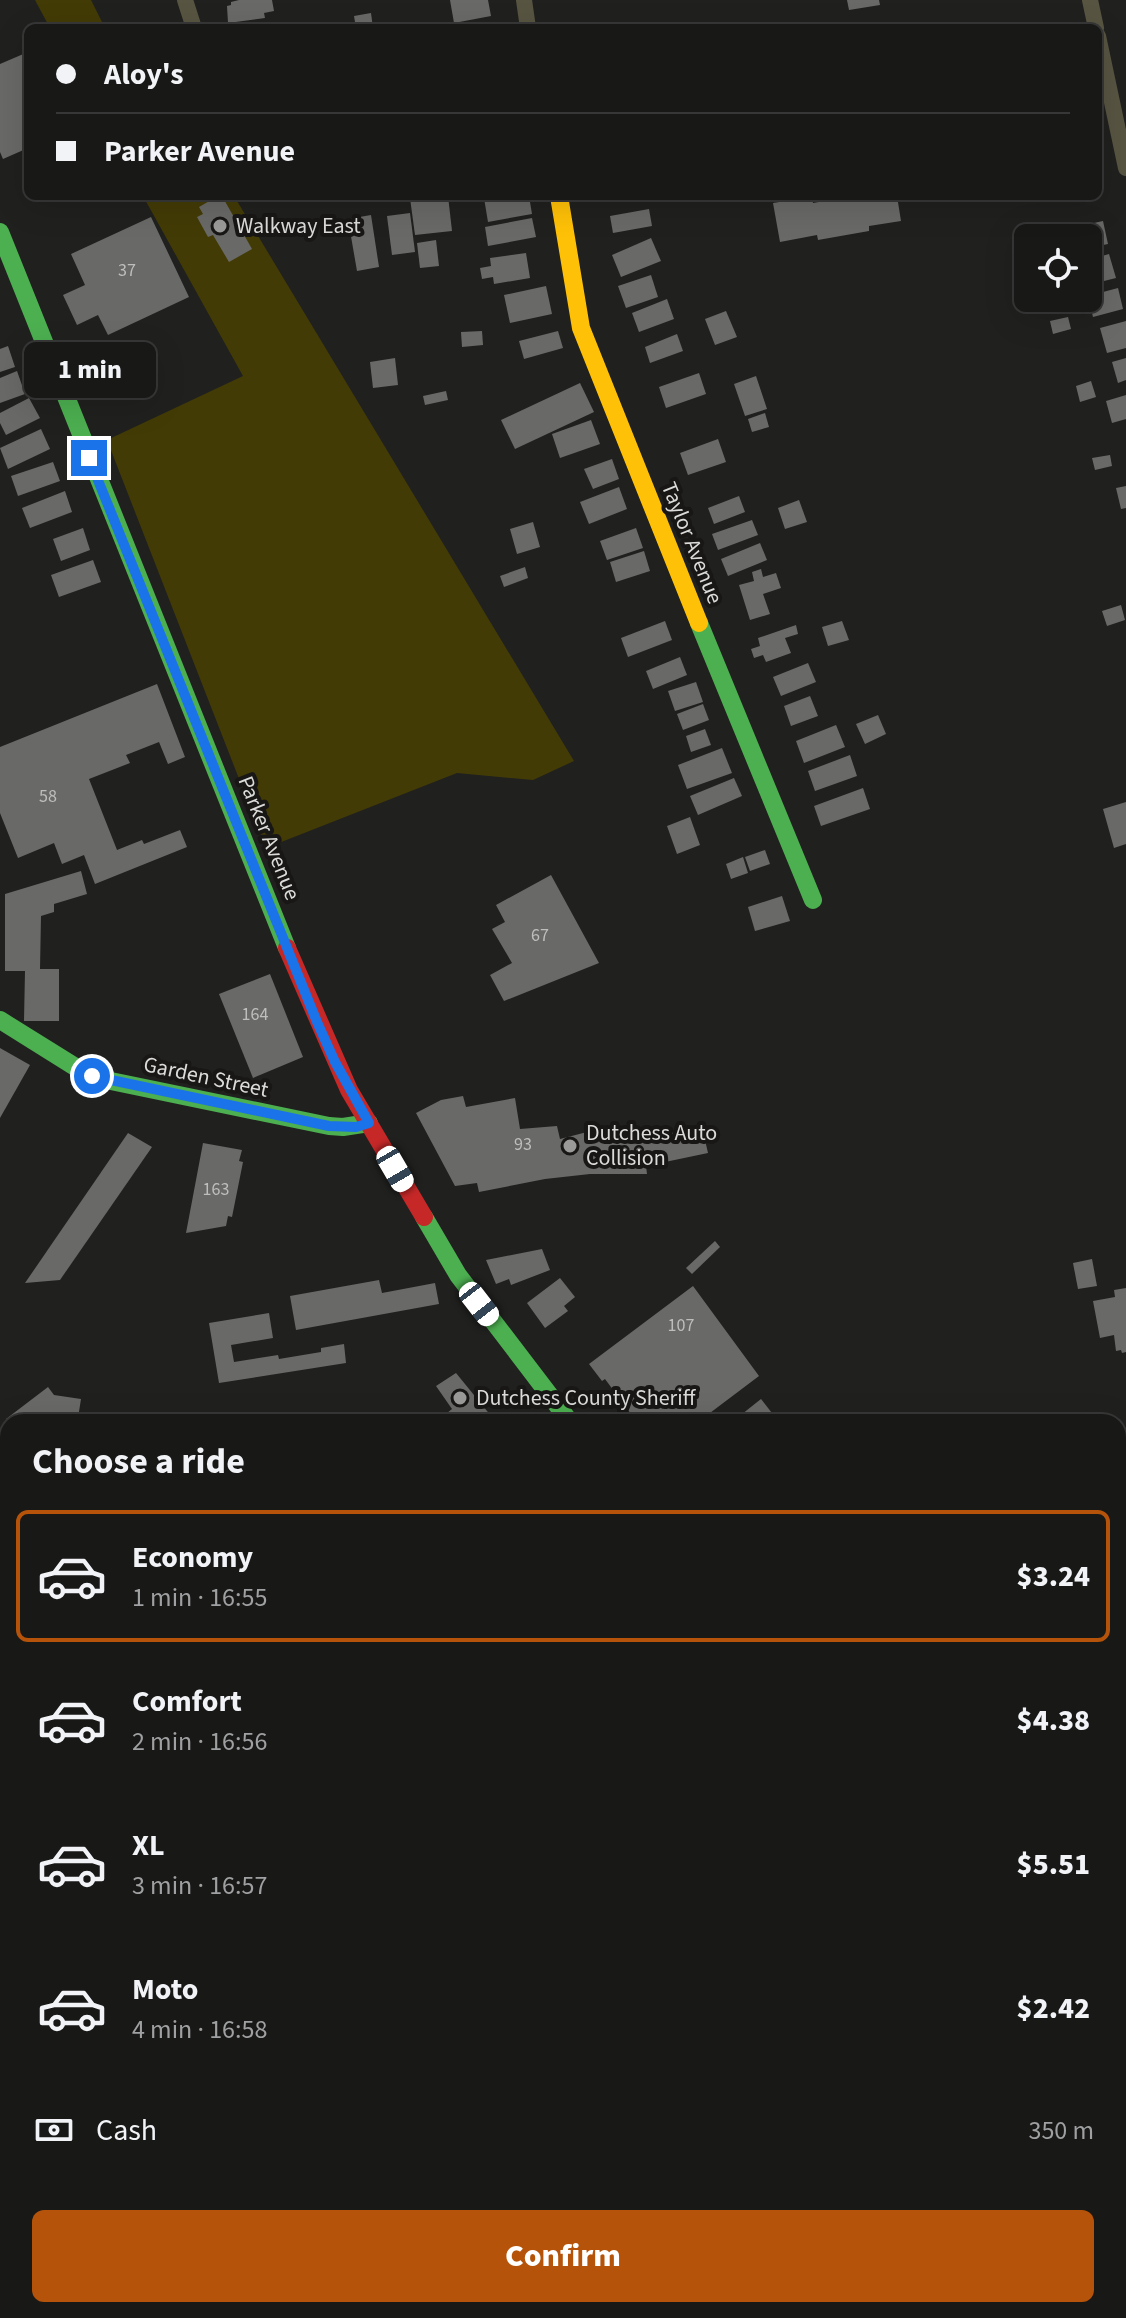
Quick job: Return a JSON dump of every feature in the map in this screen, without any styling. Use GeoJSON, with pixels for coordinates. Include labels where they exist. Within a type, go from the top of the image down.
{"type":"FeatureCollection","features":[{"type":"Feature","properties":{"kind":"main road","name":"Taylor Avenue"},"geometry":{"type":"LineString","coordinates":[[560,200],[581,328],[813,900]]}},
{"type":"Feature","properties":{"kind":"main road","name":"Parker Avenue"},"geometry":{"type":"LineString","coordinates":[[0,232],[335,1062],[458,1275],[564,1414]]}},
{"type":"Feature","properties":{"kind":"main road","name":"Garden Street"},"geometry":{"type":"LineString","coordinates":[[0,1020],[77,1068],[106,1080],[329,1126],[356,1127],[369,1123]]}},
{"type":"Feature","properties":{"kind":"street"},"geometry":{"type":"LineString","coordinates":[[185,0],[193,24]]}},
{"type":"Feature","properties":{"kind":"street"},"geometry":{"type":"LineString","coordinates":[[524,0],[527,24]]}},
{"type":"Feature","properties":{"kind":"street"},"geometry":{"type":"LineString","coordinates":[[1090,0],[1095,24]]}},
{"type":"Feature","properties":{"kind":"street"},"geometry":{"type":"LineString","coordinates":[[1102,55],[1126,168]]}},
{"type":"Feature","properties":{"kind":"shaded area"},"geometry":{"type":"Polygon","coordinates":[[[35,0],[91,0],[103,24],[48,24],[35,0]]]}},
{"type":"Feature","properties":{"kind":"shaded area"},"geometry":{"type":"Polygon","coordinates":[[[145,200],[236,200],[574,761],[533,780],[457,773],[266,848],[107,440],[243,376],[145,200]]]}},
{"type":"Feature","properties":{"kind":"building"},"geometry":{"type":"Polygon","coordinates":[[[239,0],[272,0],[274,11],[264,13],[265,18],[228,23],[227,6],[239,0]]]}},
{"type":"Feature","properties":{"kind":"building"},"geometry":{"type":"Polygon","coordinates":[[[450,0],[488,0],[491,16],[454,23],[450,0]]]}},
{"type":"Feature","properties":{"kind":"building"},"geometry":{"type":"Polygon","coordinates":[[[847,0],[879,0],[880,5],[849,10],[847,0]]]}},
{"type":"Feature","properties":{"kind":"building"},"geometry":{"type":"Polygon","coordinates":[[[371,13],[372,24],[355,24],[354,16],[371,13]]]}},
{"type":"Feature","properties":{"kind":"building"},"geometry":{"type":"Polygon","coordinates":[[[24,54],[24,150],[3,159],[0,152],[0,64],[24,54]]]}},
{"type":"Feature","properties":{"kind":"building","name":"Walkway East"},"geometry":{"type":"Polygon","coordinates":[[[211,200],[224,200],[252,249],[229,262],[213,235],[208,237],[197,217],[203,214],[199,207],[211,200]]]}},
{"type":"Feature","properties":{"kind":"building"},"geometry":{"type":"Polygon","coordinates":[[[410,200],[448,200],[452,231],[415,235],[410,200]]]}},
{"type":"Feature","properties":{"kind":"building"},"geometry":{"type":"Polygon","coordinates":[[[484,200],[530,200],[532,214],[488,222],[484,200]]]}},
{"type":"Feature","properties":{"kind":"building"},"geometry":{"type":"Polygon","coordinates":[[[812,200],[813,203],[898,200],[901,221],[869,226],[869,231],[818,240],[817,235],[780,242],[773,203],[812,200]]]}},
{"type":"Feature","properties":{"kind":"building"},"geometry":{"type":"Polygon","coordinates":[[[649,209],[652,226],[613,233],[610,216],[649,209]]]}},
{"type":"Feature","properties":{"kind":"building"},"geometry":{"type":"Polygon","coordinates":[[[410,213],[415,252],[392,255],[387,216],[410,213]]]}},
{"type":"Feature","properties":{"kind":"building"},"geometry":{"type":"Polygon","coordinates":[[[371,215],[379,267],[357,271],[348,219],[371,215]]]}},
{"type":"Feature","properties":{"kind":"building"},"geometry":{"type":"Polygon","coordinates":[[[151,217],[189,297],[108,335],[98,315],[77,325],[63,295],[85,285],[71,254],[151,217]]]}},
{"type":"Feature","properties":{"kind":"building"},"geometry":{"type":"Polygon","coordinates":[[[532,218],[536,237],[488,246],[485,227],[532,218]]]}},
{"type":"Feature","properties":{"kind":"building"},"geometry":{"type":"Polygon","coordinates":[[[1103,221],[1108,244],[1102,245],[1102,224],[1090,224],[1103,221]]]}},
{"type":"Feature","properties":{"kind":"building"},"geometry":{"type":"Polygon","coordinates":[[[651,238],[661,261],[621,277],[612,255],[651,238]]]}},
{"type":"Feature","properties":{"kind":"building"},"geometry":{"type":"Polygon","coordinates":[[[436,240],[439,266],[420,268],[417,243],[436,240]]]}},
{"type":"Feature","properties":{"kind":"building"},"geometry":{"type":"Polygon","coordinates":[[[526,253],[530,278],[494,284],[493,277],[482,279],[480,268],[491,266],[490,258],[526,253]]]}},
{"type":"Feature","properties":{"kind":"building"},"geometry":{"type":"Polygon","coordinates":[[[1109,254],[1116,278],[1102,282],[1102,256],[1109,254]]]}},
{"type":"Feature","properties":{"kind":"building"},"geometry":{"type":"Polygon","coordinates":[[[651,275],[658,297],[626,308],[618,286],[651,275]]]}},
{"type":"Feature","properties":{"kind":"building"},"geometry":{"type":"Polygon","coordinates":[[[546,286],[552,314],[510,323],[504,295],[546,286]]]}},
{"type":"Feature","properties":{"kind":"building"},"geometry":{"type":"Polygon","coordinates":[[[1118,288],[1123,309],[1093,317],[1092,312],[1102,312],[1102,292],[1118,288]]]}},
{"type":"Feature","properties":{"kind":"building"},"geometry":{"type":"Polygon","coordinates":[[[667,299],[674,319],[639,332],[632,313],[667,299]]]}},
{"type":"Feature","properties":{"kind":"building"},"geometry":{"type":"Polygon","coordinates":[[[726,311],[737,337],[715,345],[705,319],[726,311]]]}},
{"type":"Feature","properties":{"kind":"building"},"geometry":{"type":"Polygon","coordinates":[[[1068,317],[1071,329],[1053,334],[1050,321],[1068,317]]]}},
{"type":"Feature","properties":{"kind":"building"},"geometry":{"type":"Polygon","coordinates":[[[1126,321],[1126,348],[1107,353],[1100,328],[1126,321]]]}},
{"type":"Feature","properties":{"kind":"building"},"geometry":{"type":"Polygon","coordinates":[[[482,331],[483,345],[462,347],[461,332],[482,331]]]}},
{"type":"Feature","properties":{"kind":"building"},"geometry":{"type":"Polygon","coordinates":[[[558,331],[563,348],[524,359],[519,341],[558,331]]]}},
{"type":"Feature","properties":{"kind":"building"},"geometry":{"type":"Polygon","coordinates":[[[677,334],[683,351],[650,363],[645,347],[677,334]]]}},
{"type":"Feature","properties":{"kind":"building"},"geometry":{"type":"Polygon","coordinates":[[[8,346],[15,367],[0,372],[0,349],[8,346]]]}},
{"type":"Feature","properties":{"kind":"building"},"geometry":{"type":"Polygon","coordinates":[[[395,358],[398,385],[373,388],[370,362],[395,358]]]}},
{"type":"Feature","properties":{"kind":"building"},"geometry":{"type":"Polygon","coordinates":[[[1126,358],[1126,380],[1118,383],[1112,362],[1126,358]]]}},
{"type":"Feature","properties":{"kind":"building"},"geometry":{"type":"Polygon","coordinates":[[[17,371],[25,394],[0,403],[0,378],[17,371]]]}},
{"type":"Feature","properties":{"kind":"building"},"geometry":{"type":"Polygon","coordinates":[[[699,373],[706,394],[666,408],[659,387],[699,373]]]}},
{"type":"Feature","properties":{"kind":"building"},"geometry":{"type":"Polygon","coordinates":[[[756,376],[767,409],[745,416],[734,384],[756,376]]]}},
{"type":"Feature","properties":{"kind":"building"},"geometry":{"type":"Polygon","coordinates":[[[1091,381],[1096,397],[1080,402],[1076,386],[1091,381]]]}},
{"type":"Feature","properties":{"kind":"building"},"geometry":{"type":"Polygon","coordinates":[[[580,383],[594,412],[515,449],[501,420],[580,383]]]}},
{"type":"Feature","properties":{"kind":"building"},"geometry":{"type":"Polygon","coordinates":[[[446,391],[448,400],[425,405],[423,396],[446,391]]]}},
{"type":"Feature","properties":{"kind":"building"},"geometry":{"type":"Polygon","coordinates":[[[1126,395],[1126,419],[1112,423],[1106,401],[1126,395]]]}},
{"type":"Feature","properties":{"kind":"building"},"geometry":{"type":"Polygon","coordinates":[[[29,398],[40,418],[6,435],[0,423],[0,413],[29,398]]]}},
{"type":"Feature","properties":{"kind":"building"},"geometry":{"type":"Polygon","coordinates":[[[765,413],[769,427],[752,432],[748,419],[765,413]]]}},
{"type":"Feature","properties":{"kind":"building"},"geometry":{"type":"Polygon","coordinates":[[[591,420],[600,444],[560,458],[552,434],[591,420]]]}},
{"type":"Feature","properties":{"kind":"building"},"geometry":{"type":"Polygon","coordinates":[[[41,429],[50,449],[8,469],[0,448],[41,429]]]}},
{"type":"Feature","properties":{"kind":"building"},"geometry":{"type":"Polygon","coordinates":[[[718,439],[726,462],[688,475],[680,453],[718,439]]]}},
{"type":"Feature","properties":{"kind":"building"},"geometry":{"type":"Polygon","coordinates":[[[1110,455],[1112,466],[1095,470],[1092,458],[1110,455]]]}},
{"type":"Feature","properties":{"kind":"building"},"geometry":{"type":"Polygon","coordinates":[[[612,459],[619,479],[593,489],[584,469],[612,459]]]}},
{"type":"Feature","properties":{"kind":"building"},"geometry":{"type":"Polygon","coordinates":[[[53,462],[60,481],[18,496],[11,476],[53,462]]]}},
{"type":"Feature","properties":{"kind":"building"},"geometry":{"type":"Polygon","coordinates":[[[1126,486],[1126,508],[1121,509],[1116,488],[1126,486]]]}},
{"type":"Feature","properties":{"kind":"building"},"geometry":{"type":"Polygon","coordinates":[[[619,487],[627,509],[589,524],[580,502],[619,487]]]}},
{"type":"Feature","properties":{"kind":"building"},"geometry":{"type":"Polygon","coordinates":[[[65,491],[72,512],[30,528],[22,508],[65,491]]]}},
{"type":"Feature","properties":{"kind":"building"},"geometry":{"type":"Polygon","coordinates":[[[739,496],[745,512],[714,524],[708,508],[739,496]]]}},
{"type":"Feature","properties":{"kind":"building"},"geometry":{"type":"Polygon","coordinates":[[[799,500],[807,522],[785,529],[778,508],[799,500]]]}},
{"type":"Feature","properties":{"kind":"building"},"geometry":{"type":"Polygon","coordinates":[[[752,520],[758,535],[718,550],[712,534],[752,520]]]}},
{"type":"Feature","properties":{"kind":"building"},"geometry":{"type":"Polygon","coordinates":[[[533,522],[540,547],[517,554],[510,529],[533,522]]]}},
{"type":"Feature","properties":{"kind":"building"},"geometry":{"type":"Polygon","coordinates":[[[83,528],[90,550],[61,561],[53,539],[83,528]]]}},
{"type":"Feature","properties":{"kind":"building"},"geometry":{"type":"Polygon","coordinates":[[[636,528],[643,548],[607,560],[600,541],[636,528]]]}},
{"type":"Feature","properties":{"kind":"building"},"geometry":{"type":"Polygon","coordinates":[[[760,543],[767,560],[728,576],[721,559],[760,543]]]}},
{"type":"Feature","properties":{"kind":"building"},"geometry":{"type":"Polygon","coordinates":[[[644,551],[650,571],[616,582],[610,562],[644,551]]]}},
{"type":"Feature","properties":{"kind":"building"},"geometry":{"type":"Polygon","coordinates":[[[93,560],[101,582],[59,597],[51,575],[93,560]]]}},
{"type":"Feature","properties":{"kind":"building"},"geometry":{"type":"Polygon","coordinates":[[[525,567],[528,578],[504,587],[500,576],[525,567]]]}},
{"type":"Feature","properties":{"kind":"building"},"geometry":{"type":"Polygon","coordinates":[[[761,569],[763,577],[776,573],[781,588],[763,594],[770,614],[750,620],[739,585],[754,581],[752,572],[761,569]]]}},
{"type":"Feature","properties":{"kind":"building"},"geometry":{"type":"Polygon","coordinates":[[[1121,605],[1125,620],[1107,626],[1102,611],[1121,605]]]}},
{"type":"Feature","properties":{"kind":"building"},"geometry":{"type":"Polygon","coordinates":[[[665,621],[672,640],[628,657],[621,638],[665,621]]]}},
{"type":"Feature","properties":{"kind":"building"},"geometry":{"type":"Polygon","coordinates":[[[842,621],[849,640],[828,646],[822,627],[842,621]]]}},
{"type":"Feature","properties":{"kind":"building"},"geometry":{"type":"Polygon","coordinates":[[[796,625],[798,634],[785,638],[791,653],[766,662],[763,655],[754,658],[751,649],[760,646],[758,638],[796,625]]]}},
{"type":"Feature","properties":{"kind":"building"},"geometry":{"type":"Polygon","coordinates":[[[680,657],[687,675],[653,689],[646,671],[680,657]]]}},
{"type":"Feature","properties":{"kind":"building"},"geometry":{"type":"Polygon","coordinates":[[[808,663],[816,682],[781,696],[773,677],[808,663]]]}},
{"type":"Feature","properties":{"kind":"building"},"geometry":{"type":"Polygon","coordinates":[[[696,682],[703,702],[675,711],[668,691],[696,682]]]}},
{"type":"Feature","properties":{"kind":"building"},"geometry":{"type":"Polygon","coordinates":[[[157,684],[185,757],[168,764],[159,742],[126,755],[130,763],[89,779],[117,850],[142,840],[144,844],[180,830],[187,847],[95,884],[84,855],[62,864],[54,843],[18,858],[0,813],[0,747],[157,684]]]}},
{"type":"Feature","properties":{"kind":"building"},"geometry":{"type":"Polygon","coordinates":[[[810,696],[818,716],[791,726],[784,706],[810,696]]]}},
{"type":"Feature","properties":{"kind":"building"},"geometry":{"type":"Polygon","coordinates":[[[703,704],[709,720],[683,730],[677,714],[703,704]]]}},
{"type":"Feature","properties":{"kind":"building"},"geometry":{"type":"Polygon","coordinates":[[[878,715],[886,734],[865,744],[856,724],[878,715]]]}},
{"type":"Feature","properties":{"kind":"building"},"geometry":{"type":"Polygon","coordinates":[[[836,725],[845,747],[804,763],[796,741],[836,725]]]}},
{"type":"Feature","properties":{"kind":"building"},"geometry":{"type":"Polygon","coordinates":[[[705,729],[711,745],[691,752],[686,736],[705,729]]]}},
{"type":"Feature","properties":{"kind":"building"},"geometry":{"type":"Polygon","coordinates":[[[722,748],[732,773],[687,789],[678,765],[722,748]]]}},
{"type":"Feature","properties":{"kind":"building"},"geometry":{"type":"Polygon","coordinates":[[[850,755],[857,776],[815,791],[808,771],[850,755]]]}},
{"type":"Feature","properties":{"kind":"building"},"geometry":{"type":"Polygon","coordinates":[[[734,778],[742,796],[698,815],[690,796],[734,778]]]}},
{"type":"Feature","properties":{"kind":"building"},"geometry":{"type":"Polygon","coordinates":[[[863,788],[870,809],[821,826],[814,806],[863,788]]]}},
{"type":"Feature","properties":{"kind":"building"},"geometry":{"type":"Polygon","coordinates":[[[1126,802],[1126,844],[1114,848],[1103,809],[1126,802]]]}},
{"type":"Feature","properties":{"kind":"building"},"geometry":{"type":"Polygon","coordinates":[[[690,817],[700,845],[677,854],[667,826],[690,817]]]}},
{"type":"Feature","properties":{"kind":"building"},"geometry":{"type":"Polygon","coordinates":[[[765,850],[770,864],[750,871],[745,857],[765,850]]]}},
{"type":"Feature","properties":{"kind":"building"},"geometry":{"type":"Polygon","coordinates":[[[743,857],[748,873],[731,879],[726,864],[743,857]]]}},
{"type":"Feature","properties":{"kind":"building"},"geometry":{"type":"Polygon","coordinates":[[[81,871],[87,894],[54,904],[54,912],[41,916],[40,969],[59,969],[59,1021],[24,1021],[25,971],[5,971],[5,894],[81,871]]]}},
{"type":"Feature","properties":{"kind":"building"},"geometry":{"type":"Polygon","coordinates":[[[551,875],[599,963],[504,1001],[490,975],[512,963],[492,929],[505,922],[496,905],[551,875]]]}},
{"type":"Feature","properties":{"kind":"building"},"geometry":{"type":"Polygon","coordinates":[[[782,896],[790,921],[755,931],[748,907],[782,896]]]}},
{"type":"Feature","properties":{"kind":"building"},"geometry":{"type":"Polygon","coordinates":[[[270,974],[303,1057],[253,1078],[219,994],[270,974]]]}},
{"type":"Feature","properties":{"kind":"building"},"geometry":{"type":"Polygon","coordinates":[[[0,1048],[30,1065],[0,1118],[0,1048]]]}},
{"type":"Feature","properties":{"kind":"building","name":"Dutchess Auto Collision"},"geometry":{"type":"Polygon","coordinates":[[[463,1096],[466,1107],[515,1098],[520,1129],[557,1126],[560,1139],[587,1132],[650,1131],[651,1137],[702,1127],[708,1153],[646,1166],[647,1174],[590,1174],[479,1192],[477,1183],[455,1186],[416,1113],[441,1100],[463,1096]]]}},
{"type":"Feature","properties":{"kind":"building"},"geometry":{"type":"Polygon","coordinates":[[[128,1133],[152,1147],[60,1280],[25,1283],[128,1133]]]}},
{"type":"Feature","properties":{"kind":"building"},"geometry":{"type":"Polygon","coordinates":[[[203,1143],[242,1150],[239,1161],[243,1162],[232,1217],[228,1216],[226,1226],[186,1233],[203,1143]]]}},
{"type":"Feature","properties":{"kind":"building"},"geometry":{"type":"Polygon","coordinates":[[[715,1241],[720,1247],[692,1274],[686,1268],[715,1241]]]}},
{"type":"Feature","properties":{"kind":"building"},"geometry":{"type":"Polygon","coordinates":[[[542,1249],[550,1270],[511,1285],[509,1279],[496,1284],[486,1260],[542,1249]]]}},
{"type":"Feature","properties":{"kind":"building"},"geometry":{"type":"Polygon","coordinates":[[[1092,1259],[1097,1286],[1078,1289],[1073,1263],[1092,1259]]]}},
{"type":"Feature","properties":{"kind":"building"},"geometry":{"type":"Polygon","coordinates":[[[560,1278],[575,1297],[564,1306],[568,1311],[545,1328],[527,1303],[560,1278]]]}},
{"type":"Feature","properties":{"kind":"building"},"geometry":{"type":"Polygon","coordinates":[[[379,1280],[382,1293],[435,1283],[439,1304],[296,1330],[290,1296],[379,1280]]]}},
{"type":"Feature","properties":{"kind":"building"},"geometry":{"type":"Polygon","coordinates":[[[693,1286],[759,1376],[709,1414],[631,1414],[605,1379],[602,1381],[589,1364],[693,1286]]]}},
{"type":"Feature","properties":{"kind":"building"},"geometry":{"type":"Polygon","coordinates":[[[1126,1288],[1126,1352],[1122,1353],[1121,1350],[1116,1351],[1114,1335],[1100,1338],[1093,1301],[1115,1297],[1114,1290],[1126,1288]]]}},
{"type":"Feature","properties":{"kind":"building"},"geometry":{"type":"Polygon","coordinates":[[[269,1313],[273,1338],[231,1345],[234,1362],[278,1355],[279,1359],[321,1352],[321,1348],[344,1344],[346,1363],[219,1383],[209,1323],[269,1313]]]}},
{"type":"Feature","properties":{"kind":"building","name":"Dutchess County Sheriff"},"geometry":{"type":"Polygon","coordinates":[[[456,1373],[489,1414],[446,1414],[452,1409],[436,1386],[456,1373]]]}},
{"type":"Feature","properties":{"kind":"building"},"geometry":{"type":"Polygon","coordinates":[[[48,1387],[54,1395],[81,1399],[79,1414],[13,1414],[48,1387]]]}},
{"type":"Feature","properties":{"kind":"building"},"geometry":{"type":"Polygon","coordinates":[[[761,1399],[773,1414],[742,1414],[761,1399]]]}},
{"type":"Feature","properties":{"kind":"traffic: fast"},"geometry":{"type":"LineString","coordinates":[[0,232],[287,948]]}},
{"type":"Feature","properties":{"kind":"traffic: fast"},"geometry":{"type":"LineString","coordinates":[[699,623],[813,900]]}},
{"type":"Feature","properties":{"kind":"traffic: fast"},"geometry":{"type":"LineString","coordinates":[[0,1020],[77,1068],[106,1080],[329,1126],[369,1123]]}},
{"type":"Feature","properties":{"kind":"traffic: fast"},"geometry":{"type":"LineString","coordinates":[[424,1217],[458,1275],[564,1414]]}},
{"type":"Feature","properties":{"kind":"traffic: slow"},"geometry":{"type":"LineString","coordinates":[[560,200],[581,328],[699,623]]}},
{"type":"Feature","properties":{"kind":"traffic: jam"},"geometry":{"type":"LineString","coordinates":[[287,948],[349,1090],[424,1217]]}},
{"type":"Feature","properties":{"kind":"place","name":"Walkway East"},"geometry":{"type":"Point","coordinates":[220,226]}},
{"type":"Feature","properties":{"kind":"place","name":"Dutchess Auto Collision"},"geometry":{"type":"Point","coordinates":[570,1146]}},
{"type":"Feature","properties":{"kind":"place","name":"Dutchess County Sheriff"},"geometry":{"type":"Point","coordinates":[460,1398]}},
{"type":"Feature","properties":{"kind":"route"},"geometry":{"type":"LineString","coordinates":[[89,458],[317,1022],[349,1090],[369,1123],[356,1127],[329,1126],[92,1076]]}}]}
